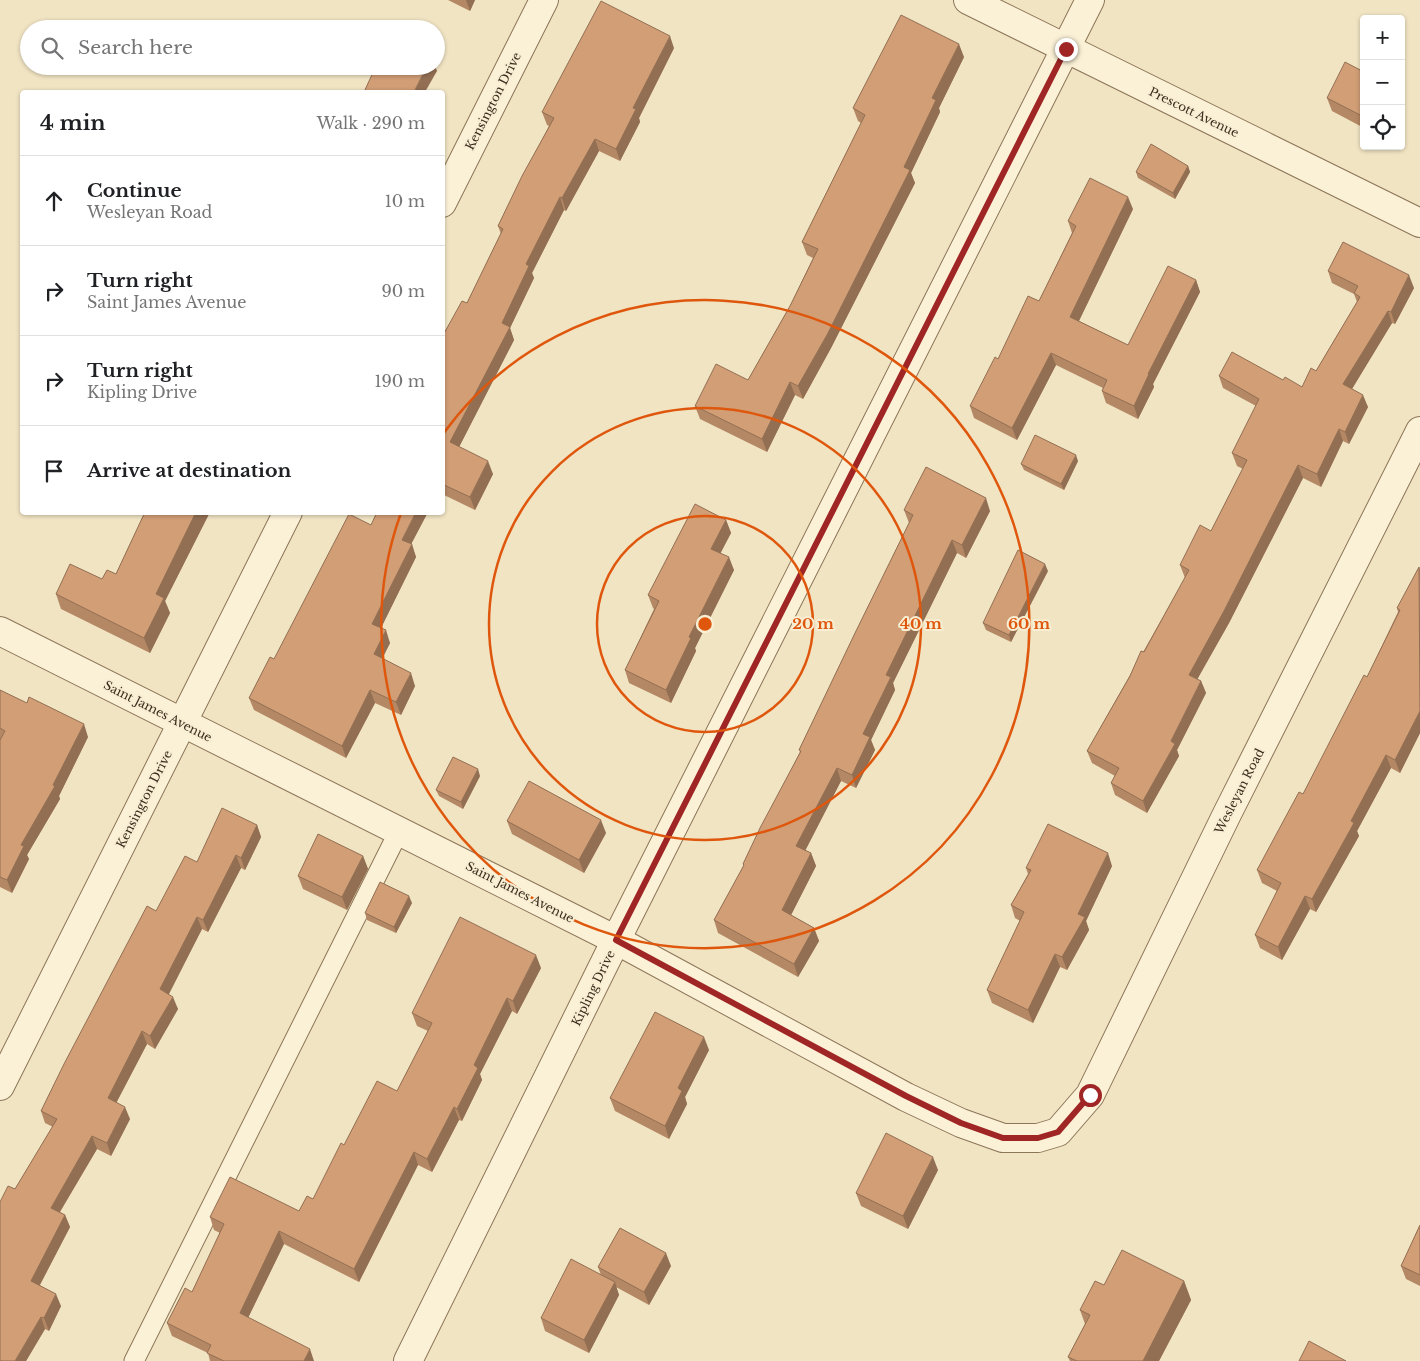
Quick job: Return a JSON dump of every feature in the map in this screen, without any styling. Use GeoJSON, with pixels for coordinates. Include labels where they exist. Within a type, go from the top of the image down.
{"type":"FeatureCollection","features":[{"type":"Feature","properties":{"kind":"street","name":"Kensington Drive"},"geometry":{"type":"LineString","coordinates":[[445,197],[544,0]]}},
{"type":"Feature","properties":{"kind":"street","name":"Prescott Avenue"},"geometry":{"type":"LineString","coordinates":[[968,0],[1420,223]]}},
{"type":"Feature","properties":{"kind":"street","name":"Kipling Drive"},"geometry":{"type":"LineString","coordinates":[[408,1361],[616,940],[1090,0]]}},
{"type":"Feature","properties":{"kind":"street","name":"Wesleyan Road"},"geometry":{"type":"LineString","coordinates":[[1043,1137],[1058,1132],[1090,1095],[1227,814],[1420,431]]}},
{"type":"Feature","properties":{"kind":"street","name":"Kensington Drive"},"geometry":{"type":"LineString","coordinates":[[0,1086],[286,515]]}},
{"type":"Feature","properties":{"kind":"street","name":"Saint James Avenue"},"geometry":{"type":"LineString","coordinates":[[0,631],[182,724],[616,940],[906,1096],[961,1123],[1003,1138],[1043,1137]]}},
{"type":"Feature","properties":{"kind":"lane"},"geometry":{"type":"LineString","coordinates":[[134,1361],[398,831]]}},
{"type":"Feature","properties":{"kind":"building"},"geometry":{"type":"Polygon","coordinates":[[[601,1],[670,36],[633,108],[636,109],[616,149],[595,139],[562,198],[560,197],[526,264],[529,266],[502,323],[510,327],[450,442],[488,461],[470,497],[445,485],[445,332],[462,301],[467,303],[503,229],[498,226],[522,176],[554,118],[542,112],[601,1]]]}},
{"type":"Feature","properties":{"kind":"building"},"geometry":{"type":"Polygon","coordinates":[[[901,15],[959,44],[932,98],[936,100],[904,167],[910,170],[827,335],[798,386],[790,382],[762,439],[695,406],[716,364],[748,380],[790,306],[818,249],[802,242],[865,115],[853,108],[901,15]]]}},
{"type":"Feature","properties":{"kind":"building"},"geometry":{"type":"Polygon","coordinates":[[[1345,62],[1360,70],[1360,115],[1327,98],[1345,62]]]}},
{"type":"Feature","properties":{"kind":"building"},"geometry":{"type":"Polygon","coordinates":[[[372,75],[422,75],[415,90],[365,90],[372,75]]]}},
{"type":"Feature","properties":{"kind":"building"},"geometry":{"type":"Polygon","coordinates":[[[1151,144],[1188,166],[1173,193],[1136,172],[1151,144]]]}},
{"type":"Feature","properties":{"kind":"building"},"geometry":{"type":"Polygon","coordinates":[[[1090,178],[1128,197],[1070,317],[1128,345],[1168,266],[1196,280],[1148,374],[1134,406],[1102,391],[1107,380],[1051,353],[1012,428],[970,406],[995,357],[998,359],[1028,296],[1039,301],[1076,226],[1068,221],[1090,178]]]}},
{"type":"Feature","properties":{"kind":"building"},"geometry":{"type":"Polygon","coordinates":[[[1343,242],[1409,275],[1391,312],[1388,311],[1343,384],[1363,395],[1345,432],[1339,429],[1317,474],[1298,465],[1224,611],[1189,675],[1201,681],[1171,741],[1175,744],[1143,801],[1111,783],[1119,768],[1087,751],[1130,676],[1141,651],[1144,652],[1189,570],[1180,565],[1200,525],[1211,531],[1247,460],[1232,453],[1259,399],[1219,376],[1232,352],[1283,380],[1285,377],[1302,387],[1311,368],[1316,371],[1360,297],[1354,293],[1358,286],[1328,271],[1343,242]]]}},
{"type":"Feature","properties":{"kind":"building"},"geometry":{"type":"Polygon","coordinates":[[[1035,435],[1076,455],[1061,484],[1021,464],[1035,435]]]}},
{"type":"Feature","properties":{"kind":"building"},"geometry":{"type":"Polygon","coordinates":[[[926,467],[986,498],[962,545],[952,540],[886,675],[891,677],[863,734],[870,737],[852,775],[837,768],[796,846],[811,853],[782,910],[814,928],[794,964],[714,920],[801,751],[799,750],[913,515],[904,510],[926,467]]]}},
{"type":"Feature","properties":{"kind":"building"},"geometry":{"type":"Polygon","coordinates":[[[695,504],[726,520],[711,549],[729,557],[689,637],[691,638],[666,690],[625,670],[659,601],[648,595],[695,504]]]}},
{"type":"Feature","properties":{"kind":"building"},"geometry":{"type":"Polygon","coordinates":[[[144,515],[195,515],[156,594],[164,598],[144,638],[56,594],[70,564],[102,579],[107,570],[116,574],[144,515]]]}},
{"type":"Feature","properties":{"kind":"building"},"geometry":{"type":"Polygon","coordinates":[[[348,515],[371,525],[376,515],[414,515],[402,540],[412,544],[372,624],[386,630],[374,654],[411,673],[396,702],[370,690],[342,746],[249,698],[270,657],[274,659],[348,515]]]}},
{"type":"Feature","properties":{"kind":"building"},"geometry":{"type":"Polygon","coordinates":[[[1018,550],[1045,564],[1009,635],[983,623],[1018,550]]]}},
{"type":"Feature","properties":{"kind":"building"},"geometry":{"type":"Polygon","coordinates":[[[1419,567],[1420,711],[1395,760],[1386,755],[1351,821],[1354,823],[1312,899],[1305,896],[1278,947],[1255,935],[1281,883],[1257,870],[1299,792],[1303,794],[1364,675],[1367,677],[1400,610],[1397,608],[1419,567]]]}},
{"type":"Feature","properties":{"kind":"building"},"geometry":{"type":"Polygon","coordinates":[[[0,690],[27,703],[29,697],[84,724],[53,785],[55,786],[21,845],[24,846],[7,880],[0,877],[0,740],[5,731],[0,728],[0,690]]]}},
{"type":"Feature","properties":{"kind":"building"},"geometry":{"type":"Polygon","coordinates":[[[453,757],[478,769],[461,802],[436,790],[453,757]]]}},
{"type":"Feature","properties":{"kind":"building"},"geometry":{"type":"Polygon","coordinates":[[[529,781],[601,820],[579,860],[507,821],[529,781]]]}},
{"type":"Feature","properties":{"kind":"building"},"geometry":{"type":"Polygon","coordinates":[[[222,808],[257,825],[241,858],[236,855],[203,920],[197,917],[160,989],[173,997],[150,1036],[142,1031],[108,1098],[125,1107],[107,1143],[92,1136],[51,1208],[65,1215],[31,1281],[56,1294],[44,1318],[41,1317],[15,1361],[0,1361],[0,1202],[8,1186],[15,1189],[57,1119],[41,1111],[147,906],[156,911],[185,856],[197,862],[222,808]]]}},
{"type":"Feature","properties":{"kind":"building"},"geometry":{"type":"Polygon","coordinates":[[[1048,824],[1108,853],[1078,914],[1085,917],[1062,957],[1055,954],[1028,1010],[987,990],[1024,912],[1011,905],[1031,870],[1026,868],[1048,824]]]}},
{"type":"Feature","properties":{"kind":"building"},"geometry":{"type":"Polygon","coordinates":[[[318,834],[363,856],[342,897],[298,876],[318,834]]]}},
{"type":"Feature","properties":{"kind":"building"},"geometry":{"type":"Polygon","coordinates":[[[380,882],[409,896],[394,927],[365,913],[380,882]]]}},
{"type":"Feature","properties":{"kind":"building"},"geometry":{"type":"Polygon","coordinates":[[[460,917],[536,955],[513,1001],[507,998],[474,1065],[478,1068],[457,1109],[454,1107],[427,1159],[414,1152],[354,1269],[279,1231],[240,1313],[310,1349],[304,1361],[224,1361],[207,1353],[211,1345],[167,1323],[185,1288],[192,1292],[224,1224],[210,1217],[230,1177],[299,1211],[307,1196],[313,1199],[341,1143],[344,1145],[377,1081],[397,1091],[432,1023],[412,1013],[460,917]]]}},
{"type":"Feature","properties":{"kind":"building"},"geometry":{"type":"Polygon","coordinates":[[[655,1012],[704,1037],[678,1088],[682,1091],[665,1126],[610,1098],[655,1012]]]}},
{"type":"Feature","properties":{"kind":"building"},"geometry":{"type":"Polygon","coordinates":[[[886,1133],[933,1157],[903,1216],[856,1193],[886,1133]]]}},
{"type":"Feature","properties":{"kind":"building"},"geometry":{"type":"Polygon","coordinates":[[[1420,1225],[1420,1275],[1401,1266],[1420,1225]]]}},
{"type":"Feature","properties":{"kind":"building"},"geometry":{"type":"Polygon","coordinates":[[[620,1228],[666,1253],[644,1292],[598,1267],[620,1228]]]}},
{"type":"Feature","properties":{"kind":"building"},"geometry":{"type":"Polygon","coordinates":[[[1122,1250],[1184,1281],[1143,1361],[1077,1361],[1068,1357],[1090,1315],[1080,1310],[1095,1281],[1104,1285],[1122,1250]]]}},
{"type":"Feature","properties":{"kind":"building"},"geometry":{"type":"Polygon","coordinates":[[[571,1259],[615,1282],[584,1340],[541,1318],[571,1259]]]}},
{"type":"Feature","properties":{"kind":"building"},"geometry":{"type":"Polygon","coordinates":[[[1309,1341],[1346,1361],[1299,1361],[1309,1341]]]}},
{"type":"Feature","properties":{"kind":"route"},"geometry":{"type":"LineString","coordinates":[[1066,49],[616,940],[906,1096],[961,1123],[1003,1138],[1038,1138],[1058,1132],[1090,1095]]}}]}
